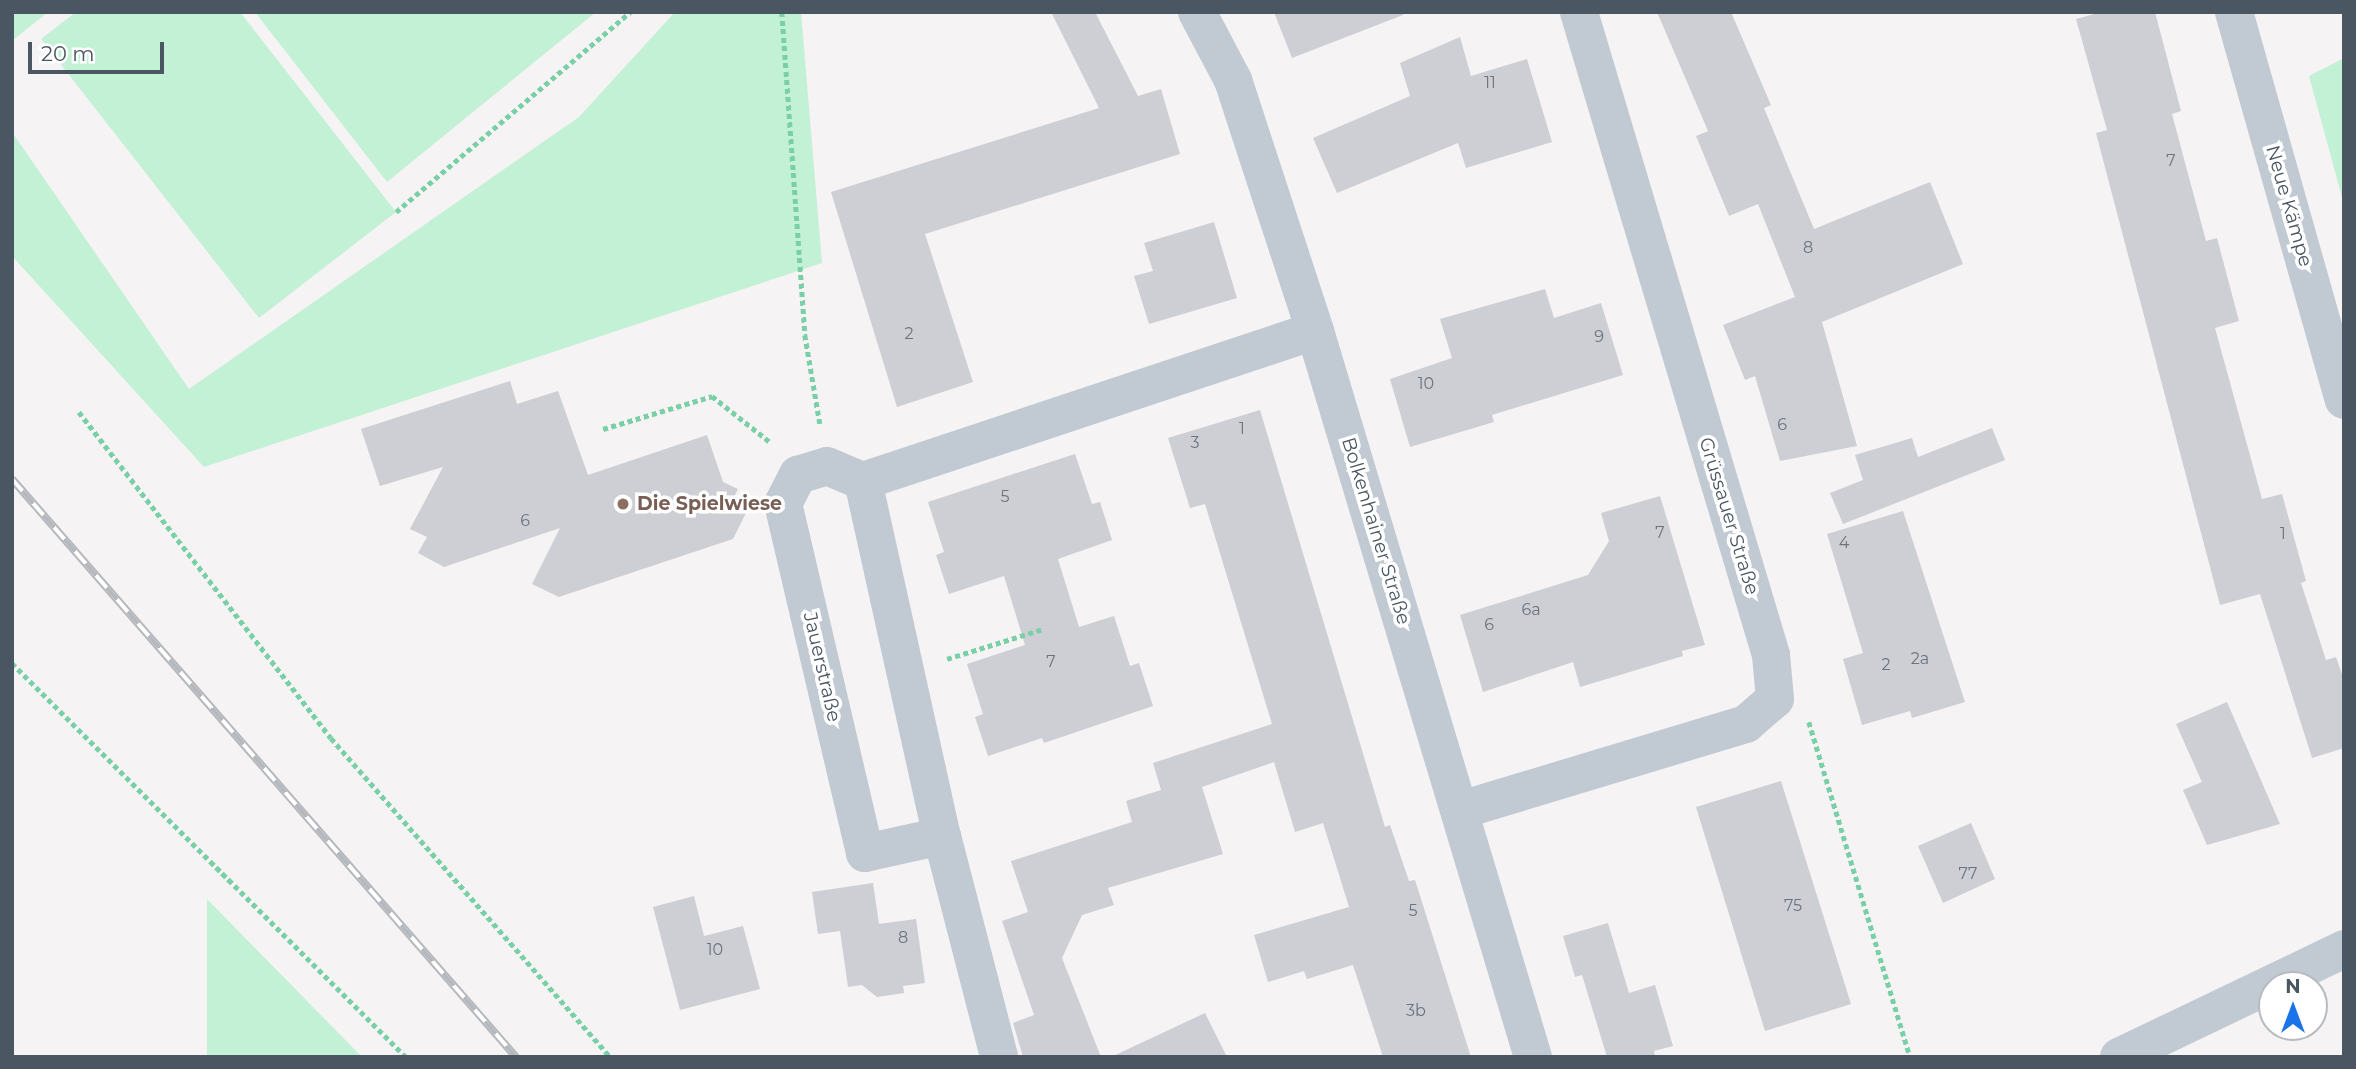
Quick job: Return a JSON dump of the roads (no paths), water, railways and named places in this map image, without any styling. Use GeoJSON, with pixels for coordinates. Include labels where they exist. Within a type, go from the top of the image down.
{"type":"FeatureCollection","features":[{"type":"Feature","properties":{"kind":"street","name":"Bolkenhainer Straße"},"geometry":{"type":"LineString","coordinates":[[1197,12],[1233,80],[1315,331],[1533,1057]]}},
{"type":"Feature","properties":{"kind":"street","name":"Grüssauer Straße"},"geometry":{"type":"LineString","coordinates":[[1461,810],[1746,724],[1775,699],[1771,654],[1579,12]]}},
{"type":"Feature","properties":{"kind":"street","name":"Neue Kämpe"},"geometry":{"type":"LineString","coordinates":[[2234,12],[2344,400]]}},
{"type":"Feature","properties":{"kind":"street"},"geometry":{"type":"LineString","coordinates":[[999,1057],[942,836],[863,481],[1315,331]]}},
{"type":"Feature","properties":{"kind":"street","name":"Jauerstraße"},"geometry":{"type":"LineString","coordinates":[[863,481],[812,470],[783,504],[865,853],[942,836]]}},
{"type":"Feature","properties":{"kind":"street"},"geometry":{"type":"LineString","coordinates":[[2119,1057],[2344,949]]}},
{"type":"Feature","properties":{"kind":"railway"},"geometry":{"type":"LineString","coordinates":[[12,479],[516,1057]]}},
{"type":"Feature","properties":{"kind":"place","name":"Die Spielwiese"},"geometry":{"type":"Point","coordinates":[623,504]}}]}
